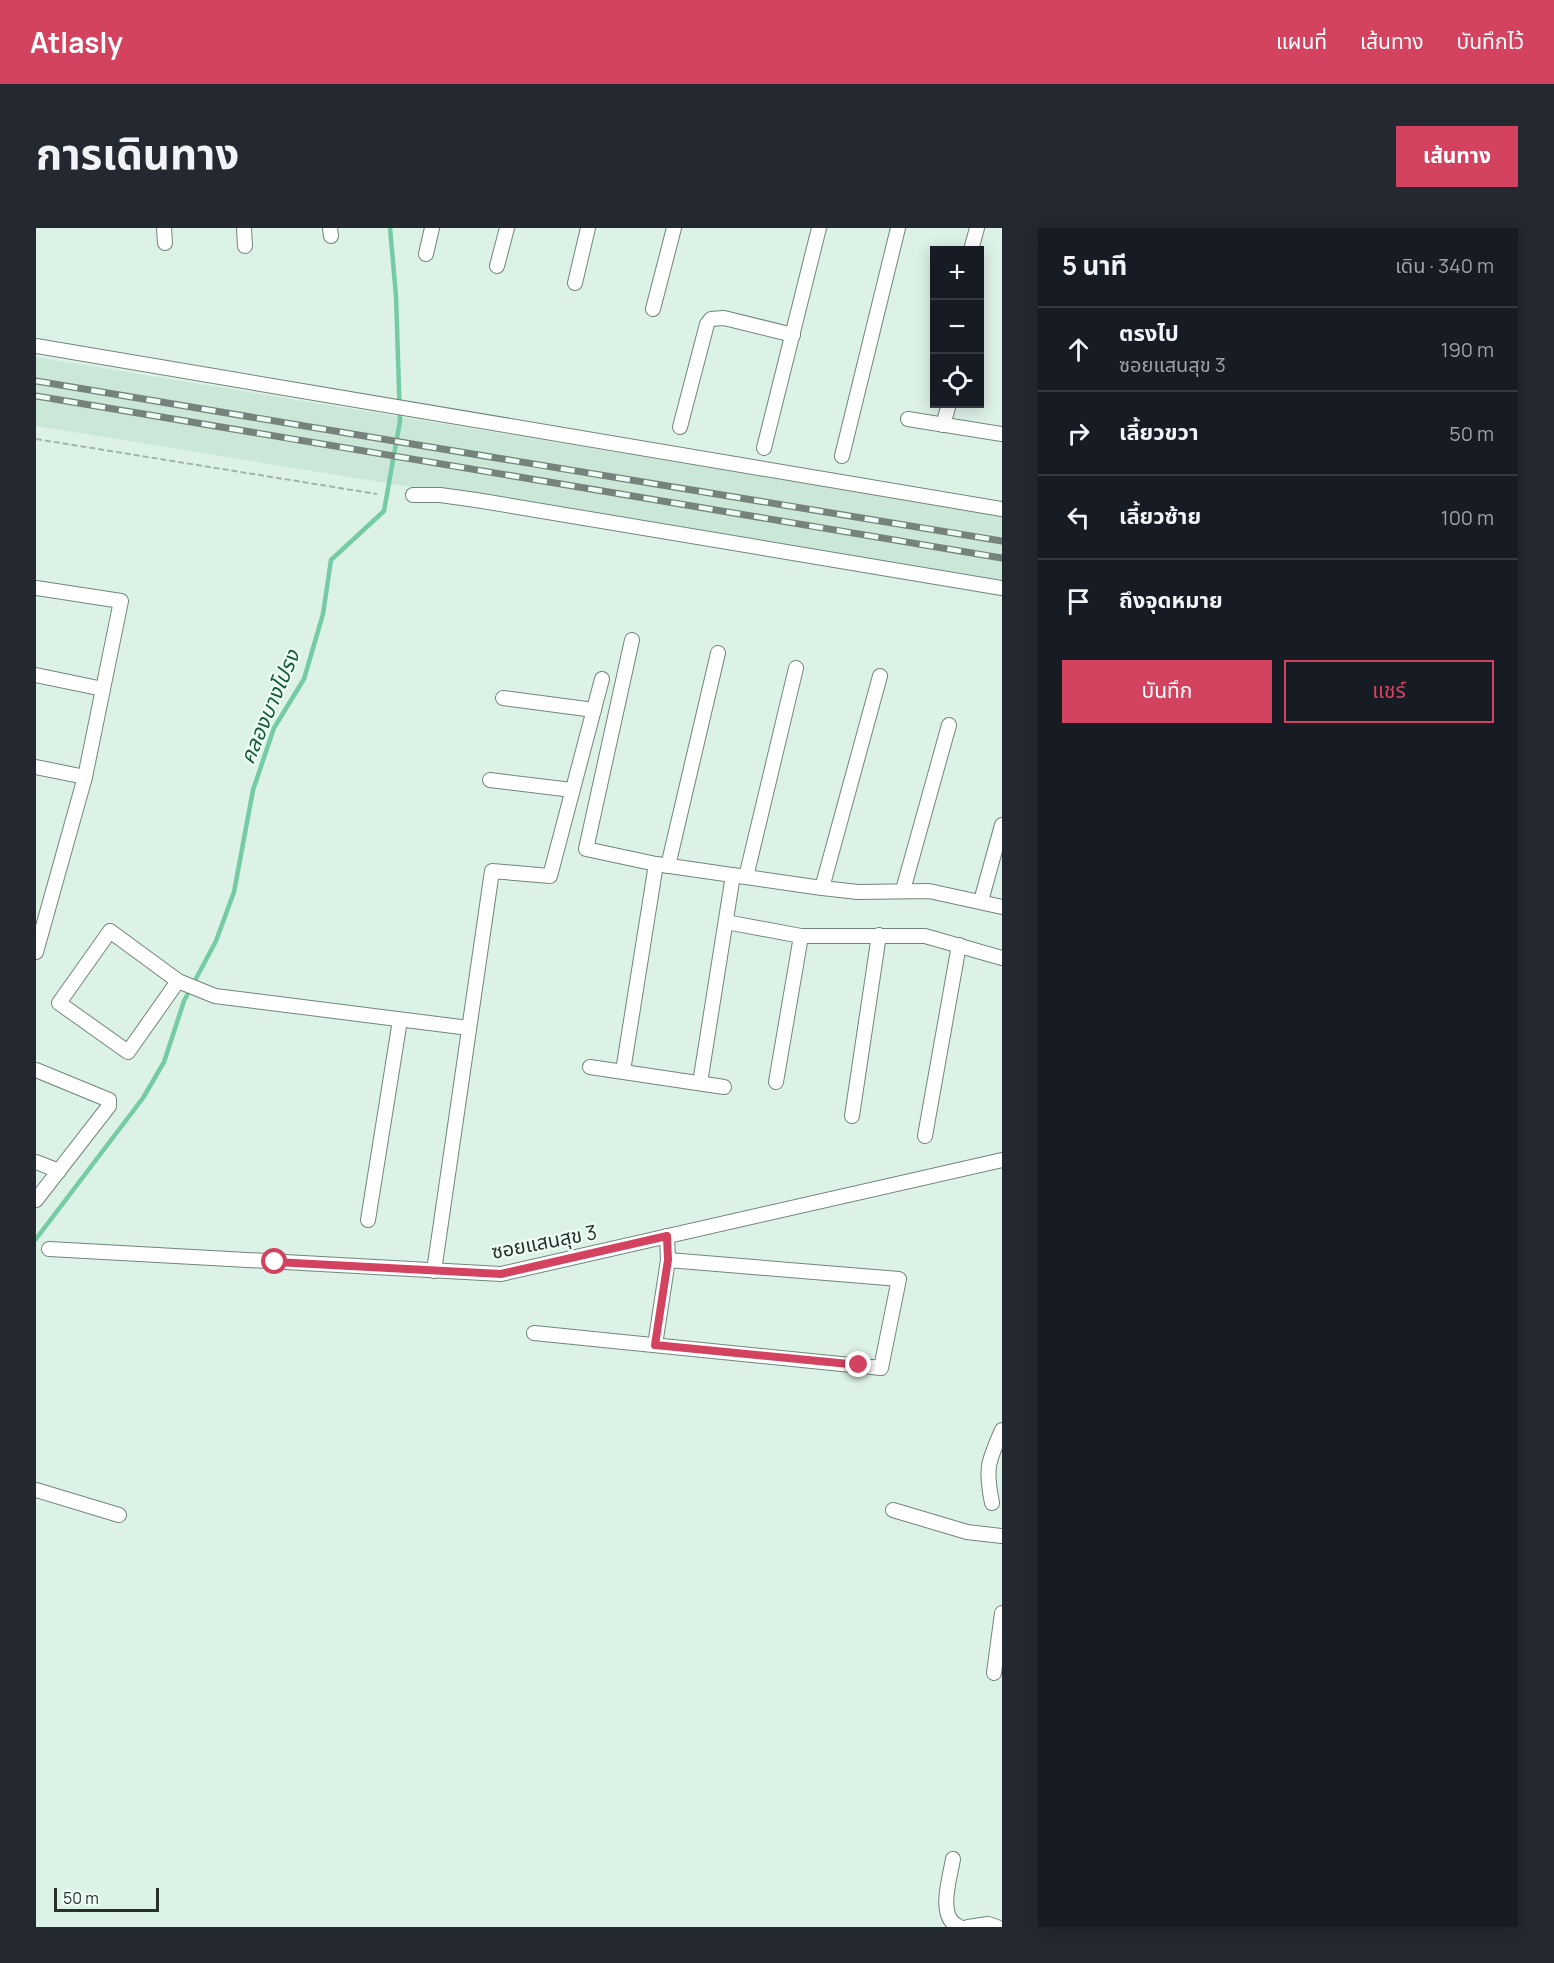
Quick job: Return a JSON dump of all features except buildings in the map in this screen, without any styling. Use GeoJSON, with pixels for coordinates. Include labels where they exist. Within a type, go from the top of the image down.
{"type":"FeatureCollection","features":[{"type":"Feature","properties":{"kind":"street"},"geometry":{"type":"LineString","coordinates":[[164,228],[165,243]]}},
{"type":"Feature","properties":{"kind":"street"},"geometry":{"type":"LineString","coordinates":[[244,228],[245,246]]}},
{"type":"Feature","properties":{"kind":"street"},"geometry":{"type":"LineString","coordinates":[[426,254],[432,228]]}},
{"type":"Feature","properties":{"kind":"street"},"geometry":{"type":"LineString","coordinates":[[497,266],[507,228]]}},
{"type":"Feature","properties":{"kind":"street"},"geometry":{"type":"LineString","coordinates":[[575,283],[588,228]]}},
{"type":"Feature","properties":{"kind":"street"},"geometry":{"type":"LineString","coordinates":[[653,309],[674,228]]}},
{"type":"Feature","properties":{"kind":"street"},"geometry":{"type":"LineString","coordinates":[[764,448],[819,228]]}},
{"type":"Feature","properties":{"kind":"street"},"geometry":{"type":"LineString","coordinates":[[842,456],[898,228]]}},
{"type":"Feature","properties":{"kind":"street"},"geometry":{"type":"LineString","coordinates":[[972,246],[977,228]]}},
{"type":"Feature","properties":{"kind":"street"},"geometry":{"type":"LineString","coordinates":[[680,427],[707,324],[711,319],[724,318],[794,335]]}},
{"type":"Feature","properties":{"kind":"street"},"geometry":{"type":"LineString","coordinates":[[36,346],[1002,509]]}},
{"type":"Feature","properties":{"kind":"street"},"geometry":{"type":"LineString","coordinates":[[943,425],[948,408]]}},
{"type":"Feature","properties":{"kind":"street"},"geometry":{"type":"LineString","coordinates":[[908,420],[1002,434]]}},
{"type":"Feature","properties":{"kind":"street"},"geometry":{"type":"LineString","coordinates":[[413,495],[440,495],[476,500],[1002,588]]}},
{"type":"Feature","properties":{"kind":"street"},"geometry":{"type":"LineString","coordinates":[[36,588],[121,601],[85,777],[36,952]]}},
{"type":"Feature","properties":{"kind":"street"},"geometry":{"type":"LineString","coordinates":[[632,640],[586,849],[662,865],[822,888],[858,892],[929,891],[1002,907]]}},
{"type":"Feature","properties":{"kind":"street"},"geometry":{"type":"LineString","coordinates":[[623,1071],[662,865],[718,653]]}},
{"type":"Feature","properties":{"kind":"street"},"geometry":{"type":"LineString","coordinates":[[700,1083],[726,922],[796,668]]}},
{"type":"Feature","properties":{"kind":"street"},"geometry":{"type":"LineString","coordinates":[[36,675],[103,689]]}},
{"type":"Feature","properties":{"kind":"street"},"geometry":{"type":"LineString","coordinates":[[822,888],[880,676]]}},
{"type":"Feature","properties":{"kind":"street"},"geometry":{"type":"LineString","coordinates":[[434,1271],[492,871],[550,876],[602,679]]}},
{"type":"Feature","properties":{"kind":"street"},"geometry":{"type":"LineString","coordinates":[[503,698],[594,710]]}},
{"type":"Feature","properties":{"kind":"street"},"geometry":{"type":"LineString","coordinates":[[903,890],[949,725]]}},
{"type":"Feature","properties":{"kind":"street"},"geometry":{"type":"LineString","coordinates":[[36,767],[85,777]]}},
{"type":"Feature","properties":{"kind":"street"},"geometry":{"type":"LineString","coordinates":[[490,780],[572,790]]}},
{"type":"Feature","properties":{"kind":"street"},"geometry":{"type":"LineString","coordinates":[[981,901],[1002,825]]}},
{"type":"Feature","properties":{"kind":"street"},"geometry":{"type":"LineString","coordinates":[[726,922],[801,936],[925,936],[1002,958]]}},
{"type":"Feature","properties":{"kind":"street"},"geometry":{"type":"LineString","coordinates":[[181,982],[128,1052],[59,1003],[110,931],[181,982],[215,996],[469,1028]]}},
{"type":"Feature","properties":{"kind":"street"},"geometry":{"type":"LineString","coordinates":[[852,1116],[879,935]]}},
{"type":"Feature","properties":{"kind":"street"},"geometry":{"type":"LineString","coordinates":[[776,1082],[801,936]]}},
{"type":"Feature","properties":{"kind":"street"},"geometry":{"type":"LineString","coordinates":[[925,1136],[959,945]]}},
{"type":"Feature","properties":{"kind":"street"},"geometry":{"type":"LineString","coordinates":[[368,1220],[400,1020]]}},
{"type":"Feature","properties":{"kind":"street"},"geometry":{"type":"LineString","coordinates":[[590,1066],[724,1087]]}},
{"type":"Feature","properties":{"kind":"street"},"geometry":{"type":"LineString","coordinates":[[36,1070],[109,1100],[109,1106],[36,1200]]}},
{"type":"Feature","properties":{"kind":"street","name":"ซอยแสนสุข 3"},"geometry":{"type":"LineString","coordinates":[[48,1249],[501,1274],[1002,1160]]}},
{"type":"Feature","properties":{"kind":"street"},"geometry":{"type":"LineString","coordinates":[[36,1162],[59,1171]]}},
{"type":"Feature","properties":{"kind":"street"},"geometry":{"type":"LineString","coordinates":[[655,1345],[668,1260],[667,1236]]}},
{"type":"Feature","properties":{"kind":"street"},"geometry":{"type":"LineString","coordinates":[[534,1333],[881,1368],[899,1279],[668,1260]]}},
{"type":"Feature","properties":{"kind":"street"},"geometry":{"type":"LineString","coordinates":[[992,1503],[987,1470],[1002,1430]]}},
{"type":"Feature","properties":{"kind":"street"},"geometry":{"type":"LineString","coordinates":[[36,1490],[119,1515]]}},
{"type":"Feature","properties":{"kind":"street"},"geometry":{"type":"LineString","coordinates":[[893,1510],[967,1532],[1002,1536]]}},
{"type":"Feature","properties":{"kind":"street"},"geometry":{"type":"LineString","coordinates":[[994,1673],[1002,1613]]}},
{"type":"Feature","properties":{"kind":"street"},"geometry":{"type":"LineString","coordinates":[[953,1859],[946,1902],[948,1917],[954,1925],[960,1927]]}},
{"type":"Feature","properties":{"kind":"street"},"geometry":{"type":"LineString","coordinates":[[968,1927],[988,1924],[997,1927]]}},
{"type":"Feature","properties":{"kind":"path"},"geometry":{"type":"LineString","coordinates":[[36,439],[377,494]]}},
{"type":"Feature","properties":{"kind":"shaded area"},"geometry":{"type":"Polygon","coordinates":[[[36,357],[1002,516],[1002,583],[36,426],[36,357]]]}},
{"type":"Feature","properties":{"kind":"waterway","name":"คลองบางโปรง"},"geometry":{"type":"LineString","coordinates":[[36,1239],[143,1098],[164,1062],[184,1001],[216,941],[234,892],[253,790],[274,728],[304,679],[323,614],[331,560],[384,511],[400,421],[396,296],[390,228]]}},
{"type":"Feature","properties":{"kind":"railway"},"geometry":{"type":"LineString","coordinates":[[36,381],[1002,541]]}},
{"type":"Feature","properties":{"kind":"railway"},"geometry":{"type":"LineString","coordinates":[[36,396],[1002,558]]}},
{"type":"Feature","properties":{"kind":"route"},"geometry":{"type":"LineString","coordinates":[[275,1262],[501,1274],[667,1236],[668,1260],[655,1345],[859,1365]]}}]}
